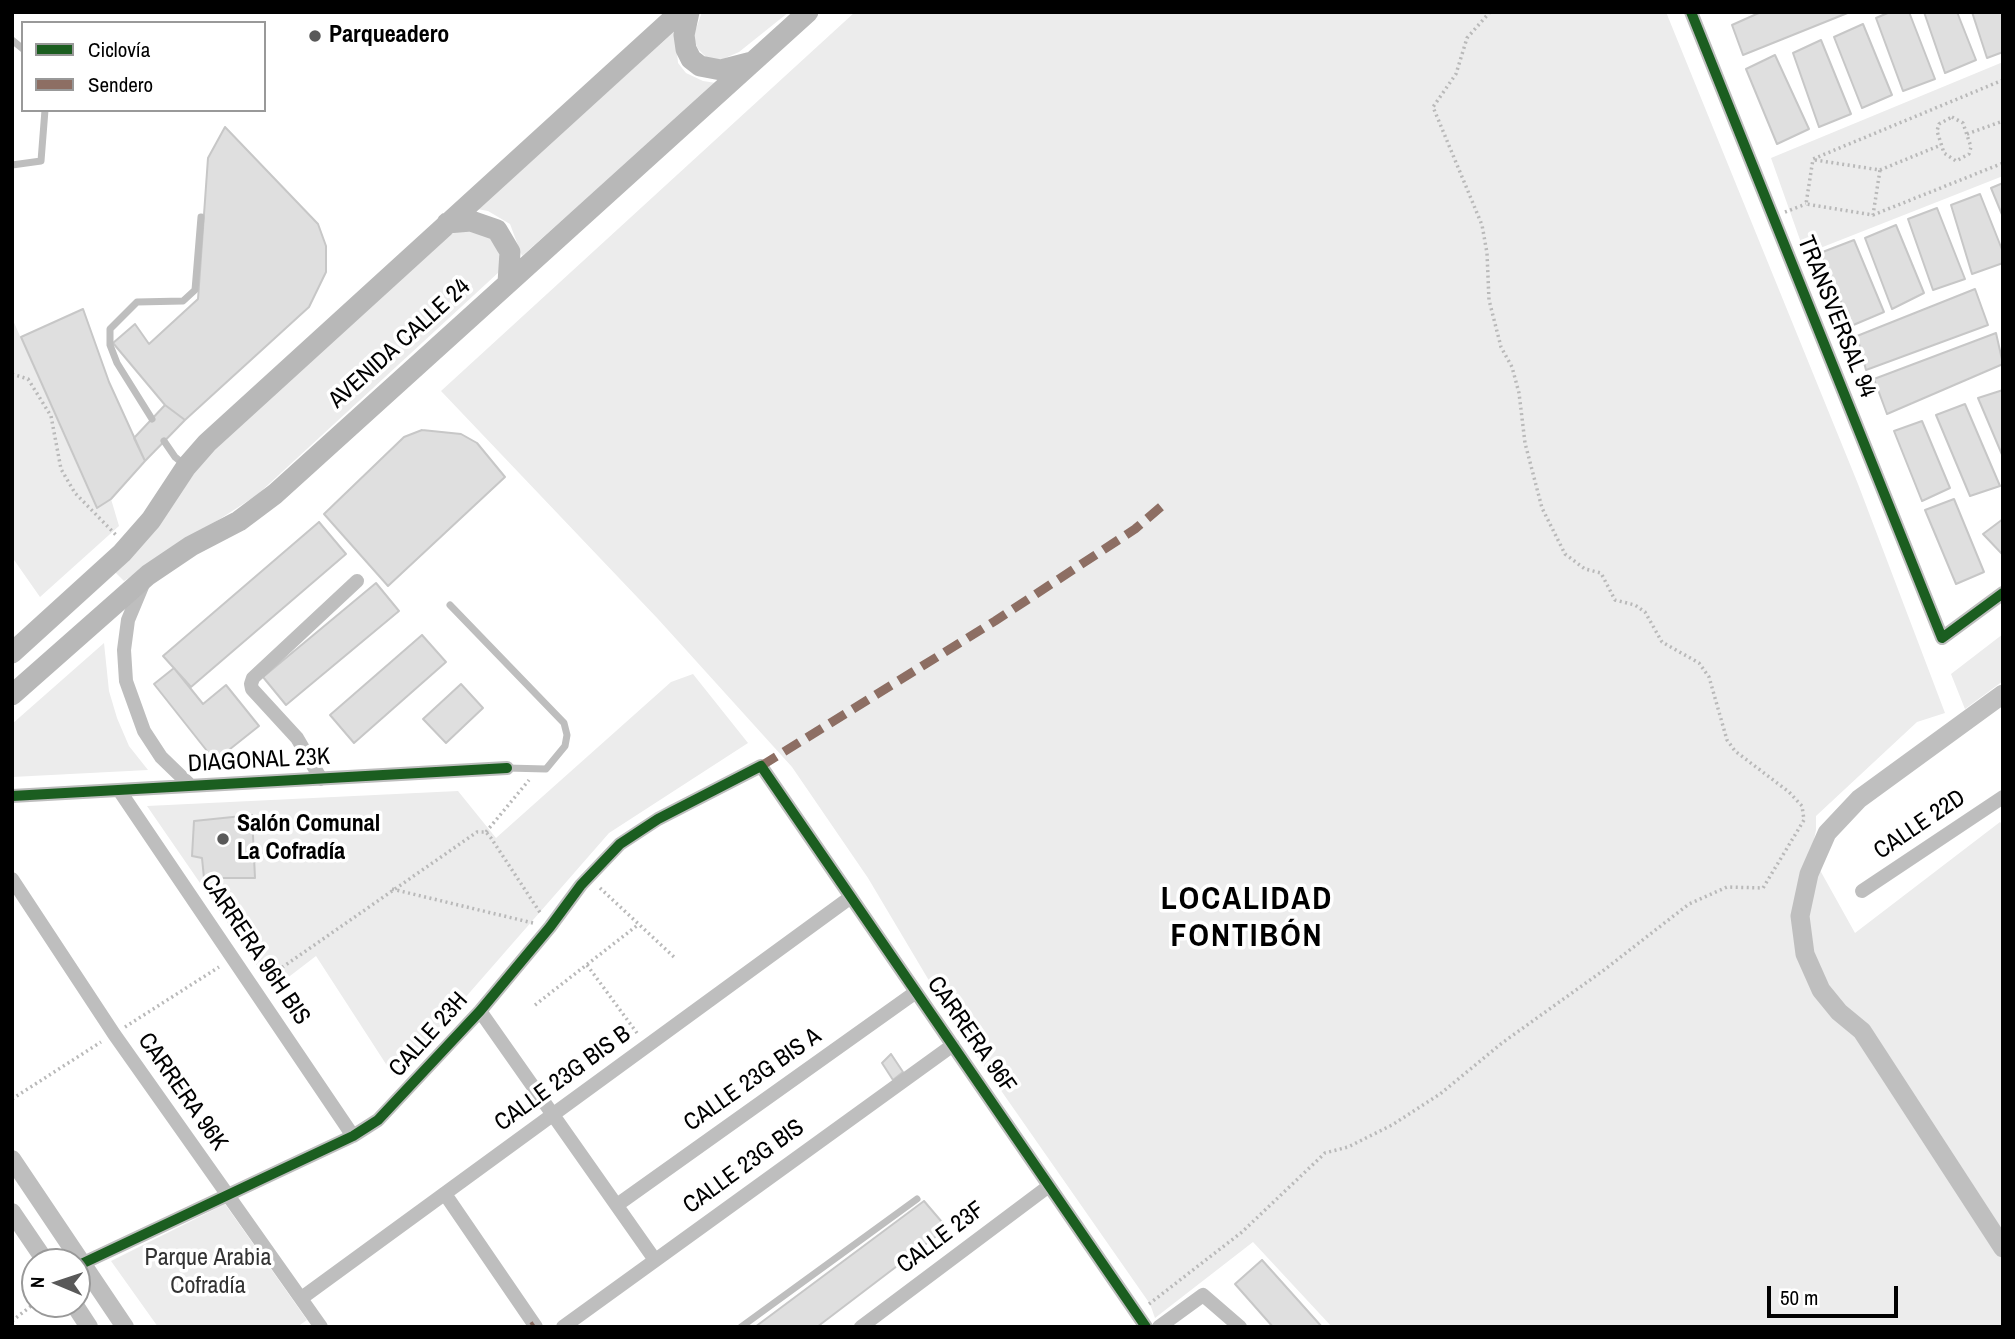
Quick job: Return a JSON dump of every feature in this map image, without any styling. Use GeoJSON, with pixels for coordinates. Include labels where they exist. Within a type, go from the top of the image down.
{"type":"FeatureCollection","features":[{"type":"Feature","properties":{"kind":"main road"},"geometry":{"type":"LineString","coordinates":[[12,653],[122,553],[151,520],[186,467],[253,400],[680,12]]}},
{"type":"Feature","properties":{"kind":"main road"},"geometry":{"type":"LineString","coordinates":[[689,12],[684,35],[686,49],[691,59],[700,66],[721,70],[754,61]]}},
{"type":"Feature","properties":{"kind":"main road","name":"AVENIDA CALLE 24"},"geometry":{"type":"LineString","coordinates":[[12,695],[148,575],[191,546],[239,521],[275,494],[808,12]]}},
{"type":"Feature","properties":{"kind":"main road"},"geometry":{"type":"LineString","coordinates":[[447,223],[471,221],[497,230],[506,241],[510,253],[508,283]]}},
{"type":"Feature","properties":{"kind":"street","name":"TRANSVERSAL 94"},"geometry":{"type":"LineString","coordinates":[[1691,12],[1942,638],[2003,593]]}},
{"type":"Feature","properties":{"kind":"street"},"geometry":{"type":"LineString","coordinates":[[148,575],[128,620],[125,675],[144,731],[161,757],[191,786]]}},
{"type":"Feature","properties":{"kind":"street"},"geometry":{"type":"LineString","coordinates":[[321,779],[297,738],[252,690],[251,684],[253,678],[357,581]]}},
{"type":"Feature","properties":{"kind":"street","name":"CARRERA 96F"},"geometry":{"type":"LineString","coordinates":[[761,766],[1147,1326]]}},
{"type":"Feature","properties":{"kind":"street","name":"CALLE 23H"},"geometry":{"type":"LineString","coordinates":[[91,1260],[354,1136],[378,1120],[480,1011],[588,877],[620,844],[658,819],[761,766]]}},
{"type":"Feature","properties":{"kind":"street","name":"DIAGONAL 23K"},"geometry":{"type":"LineString","coordinates":[[12,796],[507,768]]}},
{"type":"Feature","properties":{"kind":"street","name":"CARRERA 96H BIS"},"geometry":{"type":"LineString","coordinates":[[119,790],[354,1136]]}},
{"type":"Feature","properties":{"kind":"street","name":"CALLE 22D"},"geometry":{"type":"LineString","coordinates":[[1862,891],[2003,797]]}},
{"type":"Feature","properties":{"kind":"street","name":"CARRERA 96K"},"geometry":{"type":"LineString","coordinates":[[12,879],[114,1034],[227,1195],[303,1297],[321,1327]]}},
{"type":"Feature","properties":{"kind":"street","name":"CALLE 23G BIS B"},"geometry":{"type":"LineString","coordinates":[[303,1297],[851,897]]}},
{"type":"Feature","properties":{"kind":"street","name":"CALLE 23G BIS A"},"geometry":{"type":"LineString","coordinates":[[617,1205],[916,992]]}},
{"type":"Feature","properties":{"kind":"street"},"geometry":{"type":"LineString","coordinates":[[480,1011],[655,1260]]}},
{"type":"Feature","properties":{"kind":"street","name":"CALLE 23G BIS"},"geometry":{"type":"LineString","coordinates":[[563,1327],[953,1045]]}},
{"type":"Feature","properties":{"kind":"street"},"geometry":{"type":"LineString","coordinates":[[12,1159],[69,1248]]}},
{"type":"Feature","properties":{"kind":"street","name":"CALLE 23F"},"geometry":{"type":"LineString","coordinates":[[870,1324],[1049,1186]]}},
{"type":"Feature","properties":{"kind":"street"},"geometry":{"type":"LineString","coordinates":[[445,1194],[536,1327]]}},
{"type":"Feature","properties":{"kind":"street"},"geometry":{"type":"LineString","coordinates":[[12,1212],[36,1248]]}},
{"type":"Feature","properties":{"kind":"street"},"geometry":{"type":"LineString","coordinates":[[91,1280],[125,1327]]}},
{"type":"Feature","properties":{"kind":"street"},"geometry":{"type":"LineString","coordinates":[[1147,1326],[1203,1295],[1240,1327]]}},
{"type":"Feature","properties":{"kind":"lane"},"geometry":{"type":"LineString","coordinates":[[12,165],[41,161],[45,112]]}},
{"type":"Feature","properties":{"kind":"lane"},"geometry":{"type":"LineString","coordinates":[[152,419],[117,363],[110,345],[110,329],[137,302],[183,301],[195,290],[201,217]]}},
{"type":"Feature","properties":{"kind":"lane"},"geometry":{"type":"LineString","coordinates":[[164,441],[186,467]]}},
{"type":"Feature","properties":{"kind":"lane"},"geometry":{"type":"LineString","coordinates":[[450,605],[564,723],[567,735],[565,746],[557,759],[546,769],[507,768]]}},
{"type":"Feature","properties":{"kind":"lane"},"geometry":{"type":"LineString","coordinates":[[741,1327],[917,1199]]}},
{"type":"Feature","properties":{"kind":"path"},"geometry":{"type":"LineString","coordinates":[[1135,1311],[1150,1304],[1242,1231],[1325,1153],[1359,1142],[1440,1094],[1492,1051],[1689,904],[1727,887],[1763,888],[1804,820],[1802,806],[1789,792],[1727,740],[1709,677],[1699,663],[1662,642],[1646,612],[1635,604],[1615,600],[1601,573],[1585,569],[1565,554],[1542,508],[1525,443],[1518,393],[1511,367],[1501,347],[1489,300],[1487,253],[1482,225],[1433,107],[1456,74],[1467,38],[1490,12]]}},
{"type":"Feature","properties":{"kind":"path"},"geometry":{"type":"LineString","coordinates":[[1813,159],[2003,80]]}},
{"type":"Feature","properties":{"kind":"path"},"geometry":{"type":"LineString","coordinates":[[1945,118],[1959,119],[1967,134],[1971,147],[1963,159],[1949,159],[1937,131],[1945,118]]}},
{"type":"Feature","properties":{"kind":"path"},"geometry":{"type":"LineString","coordinates":[[1967,134],[2003,121]]}},
{"type":"Feature","properties":{"kind":"path"},"geometry":{"type":"LineString","coordinates":[[1813,159],[1880,170],[1941,145]]}},
{"type":"Feature","properties":{"kind":"path"},"geometry":{"type":"LineString","coordinates":[[1806,204],[1813,159]]}},
{"type":"Feature","properties":{"kind":"path"},"geometry":{"type":"LineString","coordinates":[[1773,216],[1806,204],[1873,215],[2003,163]]}},
{"type":"Feature","properties":{"kind":"path"},"geometry":{"type":"LineString","coordinates":[[1873,215],[1880,170]]}},
{"type":"Feature","properties":{"kind":"path"},"geometry":{"type":"LineString","coordinates":[[12,374],[29,379],[51,416],[61,469],[75,493],[121,538]]}},
{"type":"Feature","properties":{"kind":"path"},"geometry":{"type":"LineString","coordinates":[[486,832],[537,770]]}},
{"type":"Feature","properties":{"kind":"path"},"geometry":{"type":"LineString","coordinates":[[253,988],[477,832],[486,832]]}},
{"type":"Feature","properties":{"kind":"path"},"geometry":{"type":"LineString","coordinates":[[486,832],[550,927]]}},
{"type":"Feature","properties":{"kind":"path"},"geometry":{"type":"LineString","coordinates":[[588,877],[674,957]]}},
{"type":"Feature","properties":{"kind":"path"},"geometry":{"type":"LineString","coordinates":[[392,889],[550,927]]}},
{"type":"Feature","properties":{"kind":"path"},"geometry":{"type":"LineString","coordinates":[[535,1005],[639,924]]}},
{"type":"Feature","properties":{"kind":"path"},"geometry":{"type":"LineString","coordinates":[[587,965],[647,1046]]}},
{"type":"Feature","properties":{"kind":"green space"},"geometry":{"type":"Polygon","coordinates":[[[702,12],[789,12],[739,52],[723,59],[709,60],[698,49],[693,37],[702,12]]]}},
{"type":"Feature","properties":{"kind":"green space"},"geometry":{"type":"Polygon","coordinates":[[[855,12],[1666,12],[1858,484],[1945,713],[1917,722],[1816,816],[1811,854],[1855,933],[2000,822],[2003,825],[2003,1327],[1332,1327],[1253,1242],[1155,1318],[1150,1304],[956,1026],[868,878],[792,767],[658,619],[441,391],[855,12]]]}},
{"type":"Feature","properties":{"kind":"green space"},"geometry":{"type":"Polygon","coordinates":[[[675,31],[678,63],[686,73],[703,81],[716,83],[522,256],[510,224],[488,211],[477,209],[675,31]]]}},
{"type":"Feature","properties":{"kind":"green space"},"geometry":{"type":"Polygon","coordinates":[[[2003,62],[2003,176],[1805,254],[1771,158],[2003,62]]]}},
{"type":"Feature","properties":{"kind":"green space"},"geometry":{"type":"Polygon","coordinates":[[[470,230],[493,237],[500,257],[499,272],[257,495],[124,581],[115,572],[209,455],[445,237],[458,231],[470,230]]]}},
{"type":"Feature","properties":{"kind":"green space"},"geometry":{"type":"Polygon","coordinates":[[[12,318],[96,508],[111,499],[119,526],[40,597],[12,557],[12,318]]]}},
{"type":"Feature","properties":{"kind":"green space"},"geometry":{"type":"Polygon","coordinates":[[[2003,634],[2003,681],[1965,709],[1951,674],[2003,634]]]}},
{"type":"Feature","properties":{"kind":"green space"},"geometry":{"type":"Polygon","coordinates":[[[104,643],[109,691],[117,718],[129,746],[148,770],[12,777],[12,724],[104,643]]]}},
{"type":"Feature","properties":{"kind":"green space"},"geometry":{"type":"Polygon","coordinates":[[[693,674],[748,743],[609,833],[395,1078],[316,956],[273,989],[147,806],[458,791],[496,838],[671,682],[693,674]]]}},
{"type":"Feature","properties":{"kind":"green space","name":"Parque Arabia Cofradía"},"geometry":{"type":"Polygon","coordinates":[[[225,1204],[307,1320],[297,1327],[158,1327],[111,1261],[225,1204]]]}},
{"type":"Feature","properties":{"kind":"building"},"geometry":{"type":"Polygon","coordinates":[[[1761,12],[1850,12],[1743,55],[1732,25],[1761,12]]]}},
{"type":"Feature","properties":{"kind":"building"},"geometry":{"type":"Polygon","coordinates":[[[1890,12],[1909,12],[1935,79],[1903,91],[1876,18],[1890,12]]]}},
{"type":"Feature","properties":{"kind":"building"},"geometry":{"type":"Polygon","coordinates":[[[1924,12],[1957,12],[1976,60],[1945,73],[1924,12]]]}},
{"type":"Feature","properties":{"kind":"building"},"geometry":{"type":"Polygon","coordinates":[[[1972,12],[2003,12],[2003,52],[1987,58],[1972,12]]]}},
{"type":"Feature","properties":{"kind":"building"},"geometry":{"type":"Polygon","coordinates":[[[1863,24],[1892,95],[1862,108],[1834,37],[1863,24]]]}},
{"type":"Feature","properties":{"kind":"building"},"geometry":{"type":"Polygon","coordinates":[[[1821,40],[1851,114],[1819,127],[1793,53],[1821,40]]]}},
{"type":"Feature","properties":{"kind":"building"},"geometry":{"type":"Polygon","coordinates":[[[1775,55],[1809,129],[1777,144],[1746,69],[1775,55]]]}},
{"type":"Feature","properties":{"kind":"building"},"geometry":{"type":"Polygon","coordinates":[[[225,127],[318,224],[326,246],[326,272],[309,307],[185,420],[165,405],[113,343],[135,324],[149,344],[198,299],[208,158],[225,127]]]}},
{"type":"Feature","properties":{"kind":"building"},"geometry":{"type":"Polygon","coordinates":[[[2003,183],[2003,217],[1991,188],[2003,183]]]}},
{"type":"Feature","properties":{"kind":"building"},"geometry":{"type":"Polygon","coordinates":[[[1980,194],[2003,252],[2003,263],[1972,274],[1951,205],[1980,194]]]}},
{"type":"Feature","properties":{"kind":"building"},"geometry":{"type":"Polygon","coordinates":[[[1937,208],[1965,279],[1933,290],[1908,219],[1937,208]]]}},
{"type":"Feature","properties":{"kind":"building"},"geometry":{"type":"Polygon","coordinates":[[[1896,225],[1924,293],[1892,309],[1865,238],[1896,225]]]}},
{"type":"Feature","properties":{"kind":"building"},"geometry":{"type":"Polygon","coordinates":[[[1854,240],[1884,312],[1851,326],[1820,253],[1854,240]]]}},
{"type":"Feature","properties":{"kind":"building"},"geometry":{"type":"Polygon","coordinates":[[[1975,289],[1988,325],[1866,370],[1857,336],[1975,289]]]}},
{"type":"Feature","properties":{"kind":"building"},"geometry":{"type":"Polygon","coordinates":[[[83,309],[109,382],[145,461],[111,499],[97,508],[21,337],[83,309]]]}},
{"type":"Feature","properties":{"kind":"building"},"geometry":{"type":"Polygon","coordinates":[[[1996,333],[2003,364],[1887,414],[1874,379],[1996,333]]]}},
{"type":"Feature","properties":{"kind":"building"},"geometry":{"type":"Polygon","coordinates":[[[2003,390],[2003,457],[1978,398],[2003,390]]]}},
{"type":"Feature","properties":{"kind":"building"},"geometry":{"type":"Polygon","coordinates":[[[1965,404],[2000,486],[1970,496],[1936,415],[1965,404]]]}},
{"type":"Feature","properties":{"kind":"building"},"geometry":{"type":"Polygon","coordinates":[[[165,405],[185,420],[145,461],[134,438],[165,405]]]}},
{"type":"Feature","properties":{"kind":"building"},"geometry":{"type":"Polygon","coordinates":[[[1922,421],[1950,488],[1922,501],[1894,431],[1922,421]]]}},
{"type":"Feature","properties":{"kind":"building"},"geometry":{"type":"Polygon","coordinates":[[[422,430],[461,434],[477,443],[505,477],[388,586],[324,514],[404,437],[422,430]]]}},
{"type":"Feature","properties":{"kind":"building"},"geometry":{"type":"Polygon","coordinates":[[[1954,499],[1984,572],[1956,584],[1925,510],[1954,499]]]}},
{"type":"Feature","properties":{"kind":"building"},"geometry":{"type":"Polygon","coordinates":[[[2003,519],[2003,555],[1983,534],[2003,519]]]}},
{"type":"Feature","properties":{"kind":"building"},"geometry":{"type":"Polygon","coordinates":[[[319,522],[346,554],[191,687],[163,656],[319,522]]]}},
{"type":"Feature","properties":{"kind":"building"},"geometry":{"type":"Polygon","coordinates":[[[376,583],[399,611],[286,705],[263,677],[376,583]]]}},
{"type":"Feature","properties":{"kind":"building"},"geometry":{"type":"Polygon","coordinates":[[[422,635],[446,662],[354,743],[330,715],[422,635]]]}},
{"type":"Feature","properties":{"kind":"building"},"geometry":{"type":"Polygon","coordinates":[[[174,668],[203,704],[226,685],[259,726],[215,761],[154,684],[174,668]]]}},
{"type":"Feature","properties":{"kind":"building"},"geometry":{"type":"Polygon","coordinates":[[[461,684],[483,708],[446,743],[423,719],[461,684]]]}},
{"type":"Feature","properties":{"kind":"building","name":"Salón Comunal La Cofradía"},"geometry":{"type":"Polygon","coordinates":[[[252,815],[255,878],[204,878],[202,858],[192,856],[194,821],[252,815]]]}},
{"type":"Feature","properties":{"kind":"building"},"geometry":{"type":"Polygon","coordinates":[[[891,1054],[903,1072],[893,1080],[882,1063],[891,1054]]]}},
{"type":"Feature","properties":{"kind":"building"},"geometry":{"type":"Polygon","coordinates":[[[924,1201],[947,1228],[817,1327],[755,1327],[924,1201]]]}},
{"type":"Feature","properties":{"kind":"building"},"geometry":{"type":"Polygon","coordinates":[[[1262,1260],[1322,1327],[1273,1327],[1235,1284],[1262,1260]]]}},
{"type":"Feature","properties":{"kind":"waterway"},"geometry":{"type":"LineString","coordinates":[[2003,694],[1859,799],[1827,833],[1809,874],[1800,916],[1805,954],[1821,990],[1839,1012],[1862,1031],[2003,1248]]}},
{"type":"Feature","properties":{"kind":"marked path"},"geometry":{"type":"LineString","coordinates":[[761,766],[995,621],[1135,529],[1163,505]]}},
{"type":"Feature","properties":{"kind":"cycle path"},"geometry":{"type":"LineString","coordinates":[[1691,12],[1942,638],[2003,593]]}},
{"type":"Feature","properties":{"kind":"cycle path"},"geometry":{"type":"LineString","coordinates":[[91,1259],[353,1136],[378,1120],[480,1011],[581,885],[620,844],[658,819],[761,766],[1146,1327]]}},
{"type":"Feature","properties":{"kind":"cycle path"},"geometry":{"type":"LineString","coordinates":[[12,796],[507,768]]}},
{"type":"Feature","properties":{"kind":"place","name":"Parqueadero"},"geometry":{"type":"Point","coordinates":[315,36]}},
{"type":"Feature","properties":{"kind":"place","name":"Salón Comunal La Cofradía"},"geometry":{"type":"Point","coordinates":[223,839]}},
{"type":"Feature","properties":{"kind":"district","name":"LOCALIDAD FONTIBÓN"},"geometry":{"type":"Point","coordinates":[1247,918]}}]}
